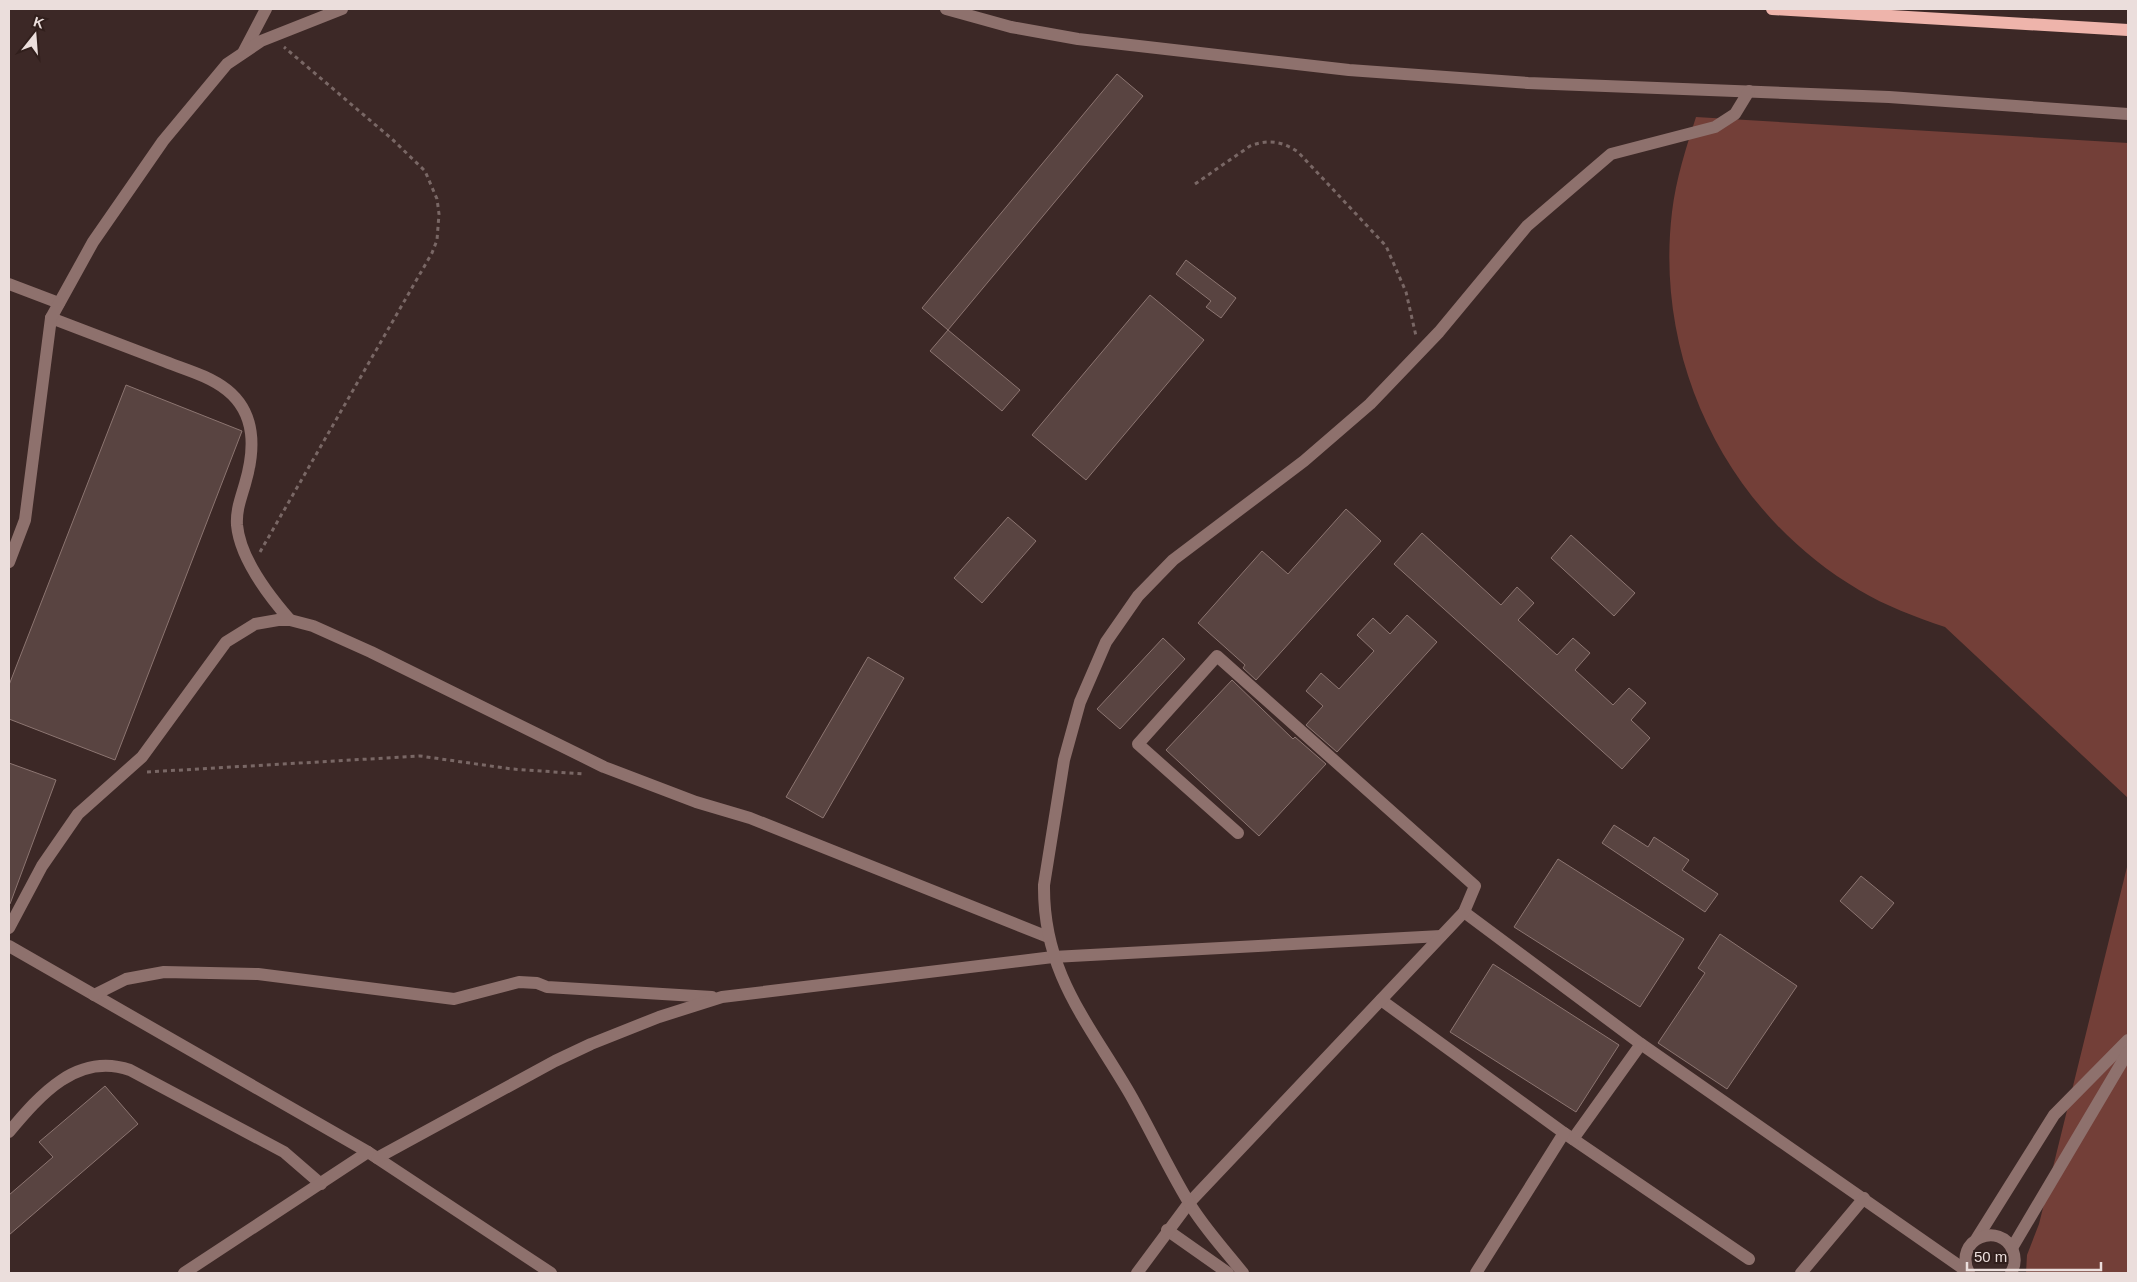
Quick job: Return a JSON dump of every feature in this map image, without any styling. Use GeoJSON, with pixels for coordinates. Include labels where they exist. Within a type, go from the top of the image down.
{"type":"FeatureCollection","features":[{"type":"Feature","properties":{"kind":"main road"},"geometry":{"type":"LineString","coordinates":[[1772,9],[2128,30]]}},
{"type":"Feature","properties":{"kind":"street"},"geometry":{"type":"LineString","coordinates":[[244,51],[266,9]]}},
{"type":"Feature","properties":{"kind":"street"},"geometry":{"type":"LineString","coordinates":[[9,562],[25,520],[51,318],[93,242],[146,163],[214,77],[244,51],[272,36],[342,9]]}},
{"type":"Feature","properties":{"kind":"street"},"geometry":{"type":"LineString","coordinates":[[946,9],[1044,34],[1230,58],[1458,78],[1890,97],[2128,114]]}},
{"type":"Feature","properties":{"kind":"street"},"geometry":{"type":"LineString","coordinates":[[1243,1273],[1188,1203],[1132,1097],[1065,985],[1053,957],[1048,937],[1044,885],[1064,760],[1074,721],[1092,672],[1121,618],[1138,596],[1173,560],[1333,437],[1370,404],[1420,352],[1526,226],[1611,154],[1715,127],[1735,114],[1749,91]]}},
{"type":"Feature","properties":{"kind":"street"},"geometry":{"type":"LineString","coordinates":[[9,284],[59,303]]}},
{"type":"Feature","properties":{"kind":"street"},"geometry":{"type":"LineString","coordinates":[[51,318],[204,376],[228,391],[238,402],[249,419],[253,439],[248,474],[237,514],[240,537],[262,585],[290,620]]}},
{"type":"Feature","properties":{"kind":"street"},"geometry":{"type":"LineString","coordinates":[[9,928],[42,866],[78,814],[124,773],[156,740],[226,642],[255,624],[266,621],[290,620],[314,626],[371,652],[604,768],[696,802],[750,818],[1048,937]]}},
{"type":"Feature","properties":{"kind":"street"},"geometry":{"type":"LineString","coordinates":[[1137,1273],[1188,1203],[1464,912],[1475,886],[1216,656],[1138,744],[1238,833]]}},
{"type":"Feature","properties":{"kind":"street"},"geometry":{"type":"LineString","coordinates":[[1464,912],[1641,1044],[1969,1273]]}},
{"type":"Feature","properties":{"kind":"street"},"geometry":{"type":"LineString","coordinates":[[184,1273],[321,1184],[372,1155],[555,1061],[591,1044],[659,1017],[722,998],[1053,957],[1442,936]]}},
{"type":"Feature","properties":{"kind":"street"},"geometry":{"type":"LineString","coordinates":[[9,946],[372,1155],[551,1273]]}},
{"type":"Feature","properties":{"kind":"street"},"geometry":{"type":"LineString","coordinates":[[94,995],[126,979],[164,972],[258,974],[454,999],[527,982],[547,987],[722,998]]}},
{"type":"Feature","properties":{"kind":"street"},"geometry":{"type":"LineString","coordinates":[[1381,1000],[1569,1136],[1749,1259]]}},
{"type":"Feature","properties":{"kind":"street"},"geometry":{"type":"LineString","coordinates":[[1969,1273],[1966,1265],[1967,1250],[1978,1238],[2054,1115],[2128,1040]]}},
{"type":"Feature","properties":{"kind":"street"},"geometry":{"type":"LineString","coordinates":[[1476,1273],[1569,1136],[1641,1044]]}},
{"type":"Feature","properties":{"kind":"street"},"geometry":{"type":"LineString","coordinates":[[2012,1248],[2128,1052]]}},
{"type":"Feature","properties":{"kind":"street"},"geometry":{"type":"LineString","coordinates":[[9,1132],[36,1102],[74,1072],[95,1065],[119,1066],[130,1070],[284,1152],[321,1184]]}},
{"type":"Feature","properties":{"kind":"street"},"geometry":{"type":"LineString","coordinates":[[1801,1273],[1864,1198]]}},
{"type":"Feature","properties":{"kind":"street"},"geometry":{"type":"LineString","coordinates":[[1167,1230],[1228,1273]]}},
{"type":"Feature","properties":{"kind":"street"},"geometry":{"type":"LineString","coordinates":[[1978,1238],[1985,1236],[2000,1237],[2012,1248],[2015,1262],[2011,1273]]}},
{"type":"Feature","properties":{"kind":"path"},"geometry":{"type":"LineString","coordinates":[[252,566],[432,253],[439,227],[437,199],[425,171],[392,139],[272,36]]}},
{"type":"Feature","properties":{"kind":"path"},"geometry":{"type":"LineString","coordinates":[[1195,184],[1250,146],[1258,143],[1282,143],[1298,152],[1386,246],[1406,292],[1420,352]]}},
{"type":"Feature","properties":{"kind":"path"},"geometry":{"type":"LineString","coordinates":[[124,773],[420,756],[512,769],[590,775]]}},
{"type":"Feature","properties":{"kind":"shaded area"},"geometry":{"type":"Polygon","coordinates":[[[1696,117],[2128,143],[2128,798],[1945,627],[1901,611],[1869,596],[1813,558],[1772,520],[1738,476],[1710,429],[1689,378],[1675,324],[1669,268],[1672,212],[1685,152],[1696,117]]]}},
{"type":"Feature","properties":{"kind":"shaded area"},"geometry":{"type":"Polygon","coordinates":[[[2128,863],[2128,1273],[2026,1273],[2027,1255],[2039,1224],[2128,863]]]}},
{"type":"Feature","properties":{"kind":"building"},"geometry":{"type":"Polygon","coordinates":[[[1117,74],[1143,96],[948,330],[922,308],[1117,74]]]}},
{"type":"Feature","properties":{"kind":"building"},"geometry":{"type":"Polygon","coordinates":[[[1186,260],[1236,298],[1221,318],[1206,307],[1211,301],[1176,274],[1186,260]]]}},
{"type":"Feature","properties":{"kind":"building"},"geometry":{"type":"Polygon","coordinates":[[[1150,295],[1204,340],[1086,480],[1032,435],[1150,295]]]}},
{"type":"Feature","properties":{"kind":"building"},"geometry":{"type":"Polygon","coordinates":[[[948,330],[1020,390],[1002,411],[930,351],[948,330]]]}},
{"type":"Feature","properties":{"kind":"building"},"geometry":{"type":"Polygon","coordinates":[[[126,385],[242,431],[115,760],[9,719],[9,685],[126,385]]]}},
{"type":"Feature","properties":{"kind":"building"},"geometry":{"type":"Polygon","coordinates":[[[1346,509],[1381,541],[1256,680],[1243,668],[1245,665],[1198,623],[1262,551],[1288,574],[1346,509]]]}},
{"type":"Feature","properties":{"kind":"building"},"geometry":{"type":"Polygon","coordinates":[[[1008,517],[1036,541],[982,603],[954,578],[1008,517]]]}},
{"type":"Feature","properties":{"kind":"building"},"geometry":{"type":"Polygon","coordinates":[[[1422,533],[1501,605],[1517,587],[1534,603],[1518,620],[1557,655],[1573,638],[1590,653],[1575,670],[1613,705],[1629,688],[1646,703],[1631,720],[1650,738],[1622,769],[1394,564],[1422,533]]]}},
{"type":"Feature","properties":{"kind":"building"},"geometry":{"type":"Polygon","coordinates":[[[1571,535],[1635,593],[1614,616],[1551,558],[1571,535]]]}},
{"type":"Feature","properties":{"kind":"building"},"geometry":{"type":"Polygon","coordinates":[[[1407,615],[1437,642],[1337,752],[1306,725],[1323,706],[1306,691],[1321,673],[1339,689],[1374,651],[1357,635],[1373,618],[1390,634],[1407,615]]]}},
{"type":"Feature","properties":{"kind":"building"},"geometry":{"type":"Polygon","coordinates":[[[1163,638],[1185,659],[1120,729],[1097,709],[1163,638]]]}},
{"type":"Feature","properties":{"kind":"building"},"geometry":{"type":"Polygon","coordinates":[[[868,657],[904,678],[823,818],[786,797],[868,657]]]}},
{"type":"Feature","properties":{"kind":"building"},"geometry":{"type":"Polygon","coordinates":[[[1232,680],[1293,739],[1295,737],[1326,764],[1259,836],[1166,750],[1232,680]]]}},
{"type":"Feature","properties":{"kind":"building"},"geometry":{"type":"Polygon","coordinates":[[[9,763],[56,780],[10,904],[9,904],[9,763]]]}},
{"type":"Feature","properties":{"kind":"building"},"geometry":{"type":"Polygon","coordinates":[[[1614,825],[1648,847],[1654,837],[1689,860],[1682,870],[1718,894],[1705,912],[1602,843],[1614,825]]]}},
{"type":"Feature","properties":{"kind":"building"},"geometry":{"type":"Polygon","coordinates":[[[1558,859],[1684,939],[1640,1007],[1514,927],[1558,859]]]}},
{"type":"Feature","properties":{"kind":"building"},"geometry":{"type":"Polygon","coordinates":[[[1861,876],[1894,903],[1872,929],[1840,901],[1861,876]]]}},
{"type":"Feature","properties":{"kind":"building"},"geometry":{"type":"Polygon","coordinates":[[[1720,934],[1797,986],[1727,1089],[1658,1043],[1705,973],[1698,968],[1720,934]]]}},
{"type":"Feature","properties":{"kind":"building"},"geometry":{"type":"Polygon","coordinates":[[[1493,964],[1619,1045],[1576,1112],[1450,1032],[1493,964]]]}},
{"type":"Feature","properties":{"kind":"building"},"geometry":{"type":"Polygon","coordinates":[[[105,1086],[138,1124],[9,1235],[9,1195],[53,1157],[39,1142],[105,1086]]]}}]}
